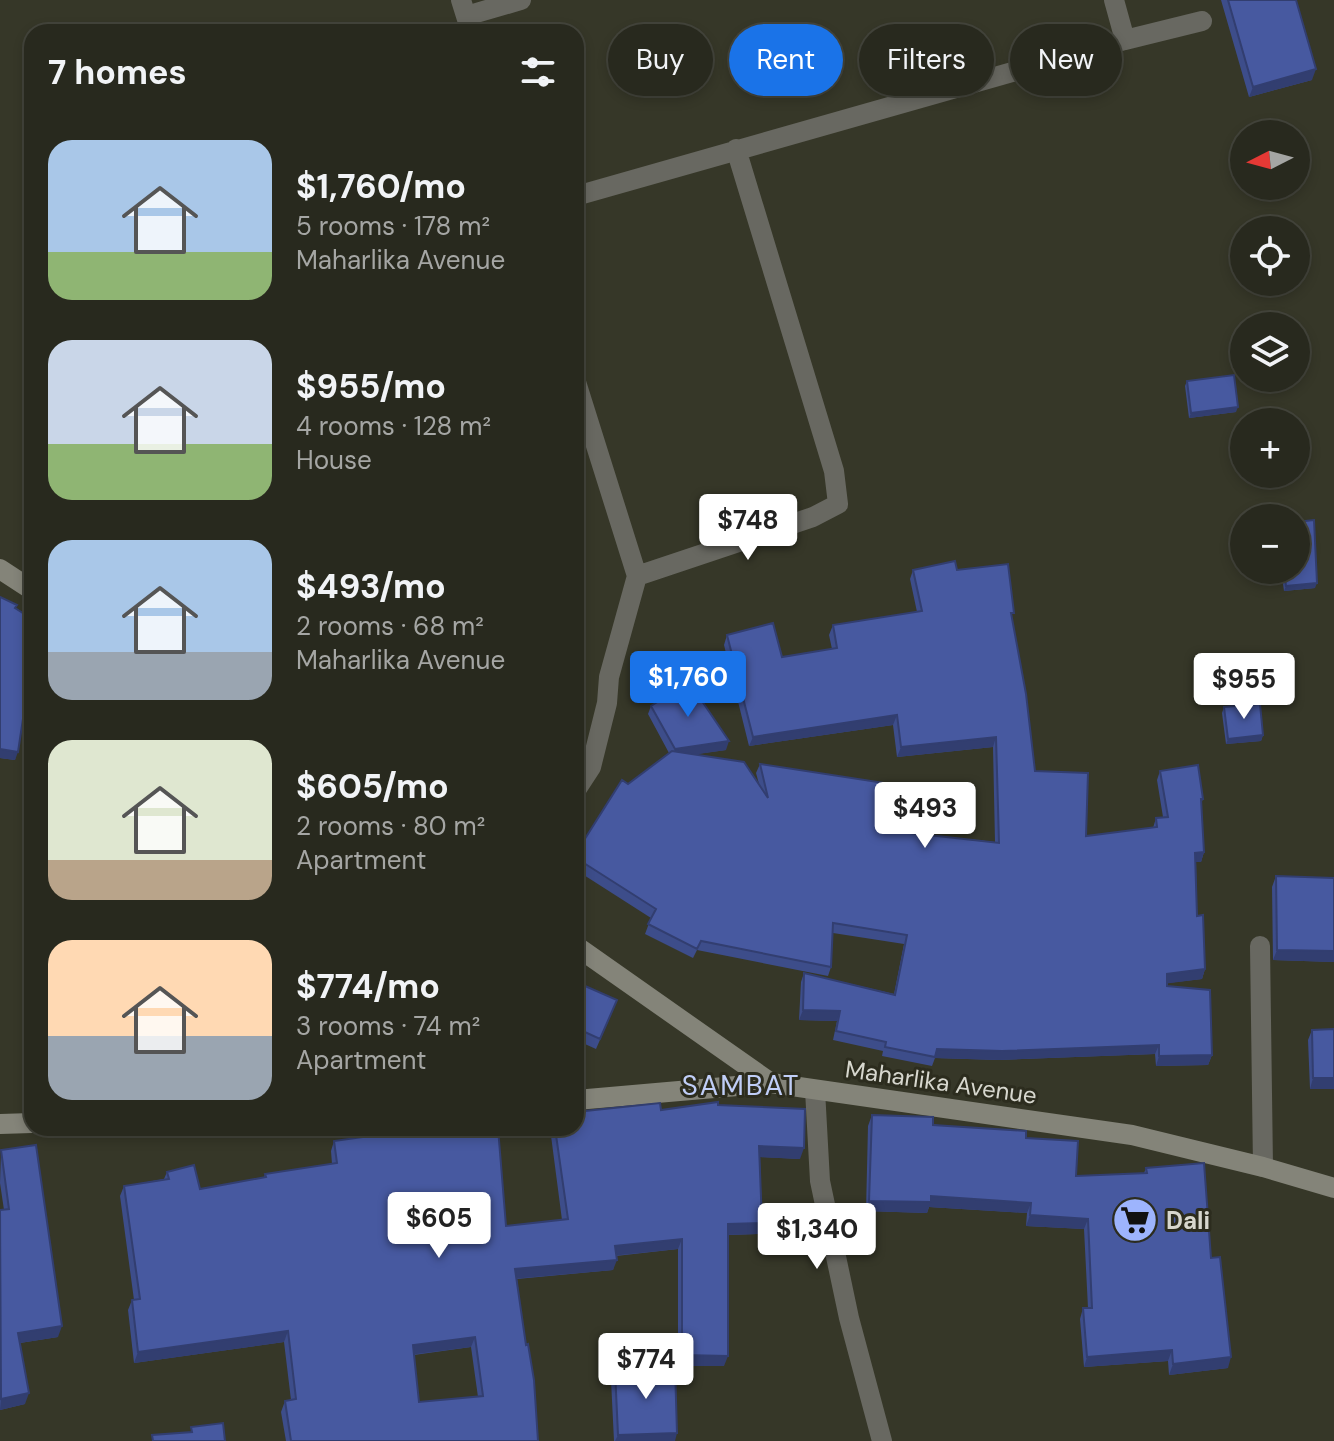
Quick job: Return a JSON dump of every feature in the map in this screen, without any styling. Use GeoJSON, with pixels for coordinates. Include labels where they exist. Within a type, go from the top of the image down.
{"type":"FeatureCollection","features":[{"type":"Feature","properties":{"kind":"main road"},"geometry":{"type":"LineString","coordinates":[[0,569],[24,585]]}},
{"type":"Feature","properties":{"kind":"main road","name":"Maharlika Avenue"},"geometry":{"type":"LineString","coordinates":[[584,952],[771,1083],[1132,1135],[1334,1188]]}},
{"type":"Feature","properties":{"kind":"main road"},"geometry":{"type":"LineString","coordinates":[[584,1099],[771,1083]]}},
{"type":"Feature","properties":{"kind":"main road"},"geometry":{"type":"LineString","coordinates":[[0,1124],[24,1123]]}},
{"type":"Feature","properties":{"kind":"street"},"geometry":{"type":"LineString","coordinates":[[466,16],[521,0]]}},
{"type":"Feature","properties":{"kind":"street"},"geometry":{"type":"LineString","coordinates":[[1114,0],[1125,40]]}},
{"type":"Feature","properties":{"kind":"street"},"geometry":{"type":"LineString","coordinates":[[584,194],[1125,40],[1202,21]]}},
{"type":"Feature","properties":{"kind":"street"},"geometry":{"type":"LineString","coordinates":[[637,576],[813,517],[838,504],[834,471],[736,149]]}},
{"type":"Feature","properties":{"kind":"street"},"geometry":{"type":"LineString","coordinates":[[584,407],[637,576],[609,677],[607,703],[591,767],[584,778]]}},
{"type":"Feature","properties":{"kind":"street"},"geometry":{"type":"LineString","coordinates":[[1260,946],[1263,1167]]}},
{"type":"Feature","properties":{"kind":"street"},"geometry":{"type":"LineString","coordinates":[[815,1090],[820,1181],[849,1318],[882,1441]]}},
{"type":"Feature","properties":{"kind":"building"},"geometry":{"type":"Polygon","coordinates":[[[1228,0],[1296,0],[1316,69],[1253,87],[1228,0]]]}},
{"type":"Feature","properties":{"kind":"building"},"geometry":{"type":"Polygon","coordinates":[[[1230,376],[1230,392],[1236,392],[1238,407],[1191,413],[1187,381],[1230,376]]]}},
{"type":"Feature","properties":{"kind":"building"},"geometry":{"type":"Polygon","coordinates":[[[1310,520],[1314,520],[1317,583],[1310,584],[1310,520]]]}},
{"type":"Feature","properties":{"kind":"building"},"geometry":{"type":"Polygon","coordinates":[[[955,561],[957,570],[1008,564],[1014,613],[1011,613],[1026,694],[1035,771],[1088,773],[1086,836],[1157,827],[1156,818],[1168,817],[1160,771],[1198,765],[1203,799],[1204,852],[1195,853],[1197,916],[1203,915],[1205,969],[1167,974],[1167,986],[1210,990],[1212,1055],[1159,1056],[1159,1045],[1002,1051],[937,1049],[935,1057],[885,1047],[886,1042],[836,1031],[840,1011],[803,1010],[804,973],[895,995],[907,935],[833,923],[831,967],[701,941],[697,949],[648,924],[656,909],[584,863],[584,840],[622,780],[628,784],[672,751],[744,762],[768,798],[760,764],[917,788],[911,833],[999,843],[996,737],[901,747],[897,715],[753,737],[727,635],[773,623],[782,657],[837,648],[833,625],[922,611],[913,570],[955,561]]]}},
{"type":"Feature","properties":{"kind":"building"},"geometry":{"type":"Polygon","coordinates":[[[0,597],[17,605],[15,608],[24,614],[24,712],[18,752],[0,749],[0,597]]]}},
{"type":"Feature","properties":{"kind":"building"},"geometry":{"type":"Polygon","coordinates":[[[689,682],[729,741],[675,749],[651,706],[689,682]]]}},
{"type":"Feature","properties":{"kind":"building"},"geometry":{"type":"Polygon","coordinates":[[[1260,704],[1263,735],[1228,739],[1224,707],[1260,704]]]}},
{"type":"Feature","properties":{"kind":"building"},"geometry":{"type":"Polygon","coordinates":[[[1276,876],[1334,878],[1334,951],[1277,950],[1276,876]]]}},
{"type":"Feature","properties":{"kind":"building"},"geometry":{"type":"Polygon","coordinates":[[[584,986],[617,1000],[600,1039],[584,1032],[584,986]]]}},
{"type":"Feature","properties":{"kind":"building"},"geometry":{"type":"Polygon","coordinates":[[[1334,1029],[1334,1078],[1313,1078],[1312,1030],[1334,1029]]]}},
{"type":"Feature","properties":{"kind":"building"},"geometry":{"type":"Polygon","coordinates":[[[718,1102],[718,1105],[805,1109],[804,1148],[759,1146],[762,1223],[728,1224],[728,1356],[682,1355],[682,1239],[615,1246],[617,1260],[515,1269],[534,1380],[538,1441],[291,1441],[285,1401],[296,1399],[288,1331],[138,1352],[132,1300],[140,1299],[124,1186],[169,1179],[167,1172],[194,1165],[200,1189],[266,1177],[265,1174],[337,1163],[334,1141],[370,1136],[499,1136],[506,1226],[568,1219],[556,1136],[584,1136],[584,1111],[660,1103],[661,1110],[718,1102]],[[475,1337],[413,1345],[419,1402],[483,1396],[475,1337]]]}},
{"type":"Feature","properties":{"kind":"building"},"geometry":{"type":"Polygon","coordinates":[[[872,1115],[933,1117],[933,1125],[1026,1131],[1026,1138],[1078,1141],[1076,1176],[1147,1173],[1146,1168],[1204,1163],[1211,1258],[1220,1257],[1231,1357],[1173,1364],[1172,1350],[1087,1357],[1083,1308],[1092,1308],[1088,1219],[1030,1215],[1031,1203],[931,1196],[931,1202],[869,1201],[872,1115]]]}},
{"type":"Feature","properties":{"kind":"building"},"geometry":{"type":"Polygon","coordinates":[[[36,1145],[62,1326],[18,1333],[29,1393],[1,1399],[0,1210],[9,1209],[1,1150],[36,1145]]]}},
{"type":"Feature","properties":{"kind":"building"},"geometry":{"type":"Polygon","coordinates":[[[675,1367],[677,1433],[618,1435],[615,1370],[675,1367]]]}},
{"type":"Feature","properties":{"kind":"building"},"geometry":{"type":"Polygon","coordinates":[[[223,1423],[225,1441],[153,1441],[152,1435],[192,1432],[191,1427],[223,1423]]]}},
{"type":"Feature","properties":{"kind":"place","name":"Dali"},"geometry":{"type":"Point","coordinates":[1135,1220]}},
{"type":"Feature","properties":{"kind":"district","name":"SAMBAT"},"geometry":{"type":"Point","coordinates":[741,1085]}}]}
